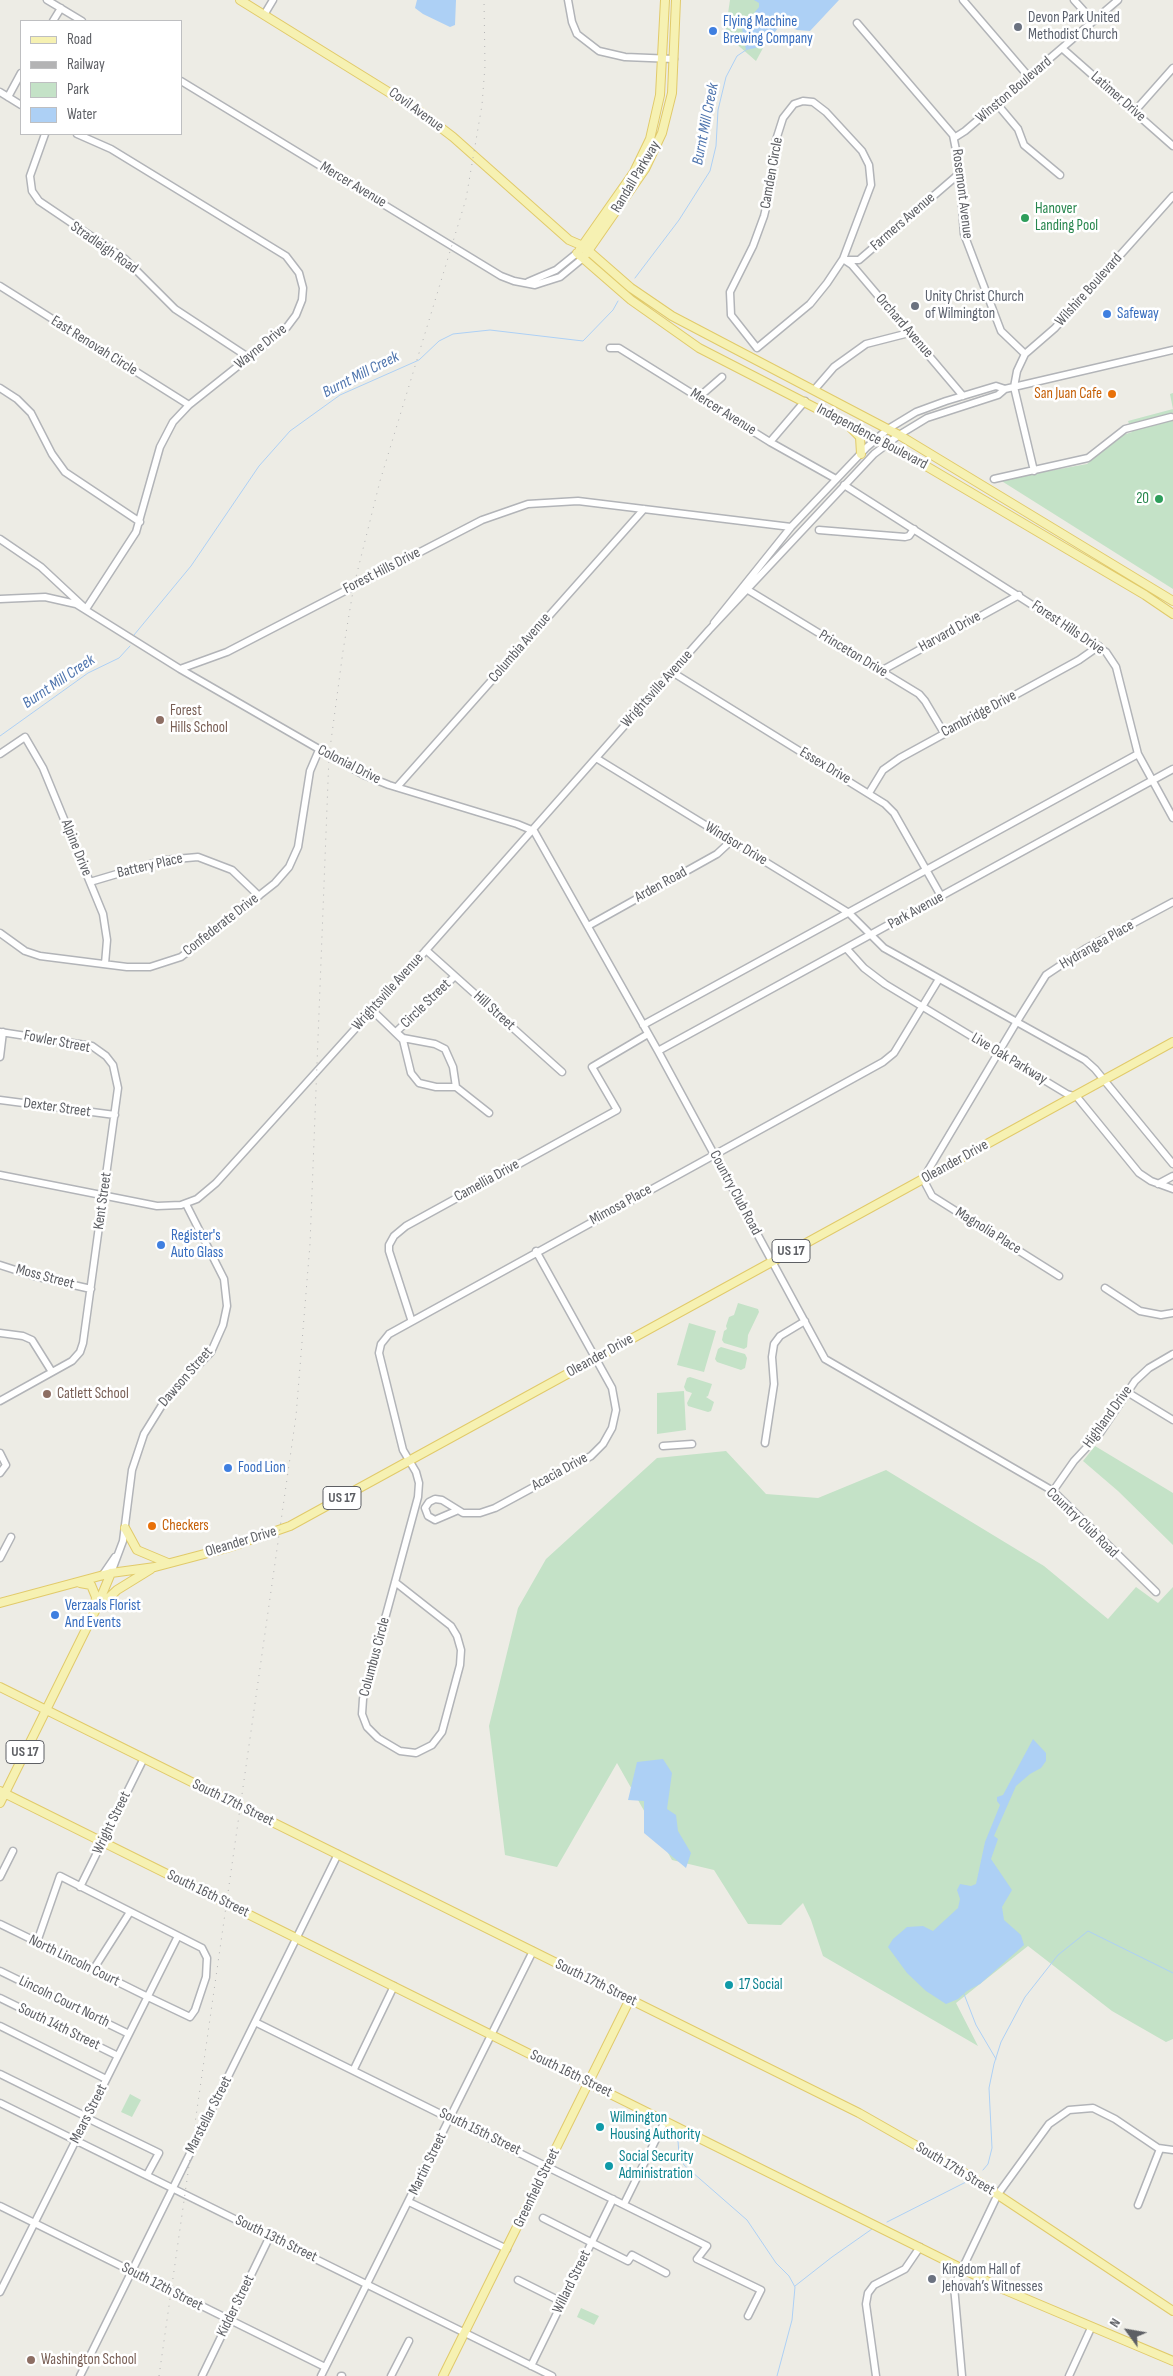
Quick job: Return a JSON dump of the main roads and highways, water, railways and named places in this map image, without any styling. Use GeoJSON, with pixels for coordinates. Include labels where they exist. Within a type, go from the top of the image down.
{"type":"FeatureCollection","features":[{"type":"Feature","properties":{"kind":"main road","name":"Covil Avenue"},"geometry":{"type":"LineString","coordinates":[[240,0],[419,111],[453,137],[581,250]]}},
{"type":"Feature","properties":{"kind":"main road","name":"Randall Parkway"},"geometry":{"type":"LineString","coordinates":[[581,250],[634,172],[645,150],[659,106],[665,0]]}},
{"type":"Feature","properties":{"kind":"main road","name":"Randall Parkway"},"geometry":{"type":"LineString","coordinates":[[581,250],[641,175],[655,150],[669,112],[674,59],[676,0]]}},
{"type":"Feature","properties":{"kind":"main road","name":"Independence Boulevard"},"geometry":{"type":"LineString","coordinates":[[581,250],[672,316],[899,435],[1173,601]]}},
{"type":"Feature","properties":{"kind":"main road","name":"Independence Boulevard"},"geometry":{"type":"LineString","coordinates":[[581,250],[631,300],[699,348],[877,438],[1146,594],[1173,614]]}},
{"type":"Feature","properties":{"kind":"main road"},"geometry":{"type":"LineString","coordinates":[[844,422],[860,438],[861,454]]}},
{"type":"Feature","properties":{"kind":"main road","name":"Oleander Drive"},"geometry":{"type":"LineString","coordinates":[[1,1602],[111,1573],[155,1566],[227,1548],[280,1530],[1173,1042]]}},
{"type":"Feature","properties":{"kind":"main road"},"geometry":{"type":"LineString","coordinates":[[125,1528],[137,1550],[168,1563]]}},
{"type":"Feature","properties":{"kind":"main road","name":"US 17"},"geometry":{"type":"LineString","coordinates":[[94,1613],[117,1590],[155,1566]]}},
{"type":"Feature","properties":{"kind":"main road","name":"Dawson Street"},"geometry":{"type":"LineString","coordinates":[[0,1803],[2,1792],[53,1696],[94,1613],[111,1573]]}},
{"type":"Feature","properties":{"kind":"main road"},"geometry":{"type":"LineString","coordinates":[[77,1582],[88,1584],[94,1590],[96,1604],[94,1613]]}},
{"type":"Feature","properties":{"kind":"main road","name":"South 17th Street"},"geometry":{"type":"LineString","coordinates":[[0,1687],[866,2117],[998,2194],[1173,2311]]}},
{"type":"Feature","properties":{"kind":"main road","name":"South 16th Street"},"geometry":{"type":"LineString","coordinates":[[2,1792],[962,2268],[1091,2328],[1173,2361]]}},
{"type":"Feature","properties":{"kind":"main road","name":"Greenfield Street"},"geometry":{"type":"LineString","coordinates":[[443,2376],[630,2000]]}},
{"type":"Feature","properties":{"kind":"water"},"geometry":{"type":"Polygon","coordinates":[[[417,0],[456,0],[455,25],[450,27],[423,14],[415,8],[417,0]]]}},
{"type":"Feature","properties":{"kind":"water"},"geometry":{"type":"Polygon","coordinates":[[[754,0],[839,0],[810,31],[797,30],[782,23],[764,46],[746,50],[742,28],[759,7],[759,3],[754,0]]]}},
{"type":"Feature","properties":{"kind":"water"},"geometry":{"type":"Polygon","coordinates":[[[1033,1739],[1046,1753],[1046,1761],[1041,1768],[1030,1774],[1016,1786],[994,1836],[998,1839],[991,1859],[1012,1890],[1002,1907],[1004,1920],[1021,1935],[1024,1945],[980,1984],[967,1991],[958,1999],[946,2004],[926,1991],[907,1973],[888,1947],[893,1939],[907,1927],[923,1926],[933,1931],[958,1908],[960,1899],[957,1890],[960,1884],[971,1886],[976,1884],[985,1842],[1000,1805],[997,1797],[1003,1795],[1033,1739]]]}},
{"type":"Feature","properties":{"kind":"water"},"geometry":{"type":"Polygon","coordinates":[[[663,1759],[672,1773],[667,1809],[676,1815],[678,1831],[691,1853],[686,1868],[644,1833],[644,1801],[628,1800],[637,1762],[663,1759]]]}},
{"type":"Feature","properties":{"kind":"waterway","name":"Burnt Mill Creek"},"geometry":{"type":"LineString","coordinates":[[635,278],[679,220],[710,171],[716,146],[718,110],[726,77],[737,56],[746,50]]}},
{"type":"Feature","properties":{"kind":"waterway","name":"Burnt Mill Creek"},"geometry":{"type":"LineString","coordinates":[[134,635],[191,566],[259,466],[290,431],[340,395],[419,360],[439,341],[453,334],[490,330],[583,341],[613,310],[618,301]]}},
{"type":"Feature","properties":{"kind":"waterway","name":"Burnt Mill Creek"},"geometry":{"type":"LineString","coordinates":[[0,736],[88,673],[119,658],[130,646]]}},
{"type":"Feature","properties":{"kind":"waterway"},"geometry":{"type":"LineString","coordinates":[[983,2170],[988,2164],[992,2148],[989,2088],[1001,2042],[1025,1997],[1058,1955],[1088,1931],[1173,1973]]}},
{"type":"Feature","properties":{"kind":"waterway"},"geometry":{"type":"LineString","coordinates":[[964,1994],[976,2025],[996,2059]]}},
{"type":"Feature","properties":{"kind":"waterway"},"geometry":{"type":"LineString","coordinates":[[678,2141],[679,2154],[684,2165],[747,2220],[776,2263],[789,2276],[795,2287],[792,2320],[777,2376]]}},
{"type":"Feature","properties":{"kind":"waterway"},"geometry":{"type":"LineString","coordinates":[[887,2222],[966,2182]]}},
{"type":"Feature","properties":{"kind":"waterway"},"geometry":{"type":"LineString","coordinates":[[795,2286],[872,2229]]}},
{"type":"Feature","properties":{"kind":"railway"},"geometry":{"type":"LineString","coordinates":[[159,2376],[296,1416],[310,1244],[329,756],[343,651],[354,585],[380,481],[466,199],[482,105],[485,66],[484,0]]}},
{"type":"Feature","properties":{"kind":"place","name":"Devon Park United Methodist Church"},"geometry":{"type":"Point","coordinates":[1018,27]}},
{"type":"Feature","properties":{"kind":"place","name":"Flying Machine Brewing Company"},"geometry":{"type":"Point","coordinates":[713,31]}},
{"type":"Feature","properties":{"kind":"place","name":"Hanover Landing Pool"},"geometry":{"type":"Point","coordinates":[1025,218]}},
{"type":"Feature","properties":{"kind":"place","name":"Unity Christ Church of Wilmington"},"geometry":{"type":"Point","coordinates":[915,306]}},
{"type":"Feature","properties":{"kind":"place","name":"Safeway"},"geometry":{"type":"Point","coordinates":[1107,314]}},
{"type":"Feature","properties":{"kind":"place","name":"San Juan Cafe"},"geometry":{"type":"Point","coordinates":[1112,394]}},
{"type":"Feature","properties":{"kind":"place","name":"20"},"geometry":{"type":"Point","coordinates":[1159,499]}},
{"type":"Feature","properties":{"kind":"place","name":"Forest Hills School"},"geometry":{"type":"Point","coordinates":[160,720]}},
{"type":"Feature","properties":{"kind":"place","name":"Register's Auto Glass"},"geometry":{"type":"Point","coordinates":[161,1245]}},
{"type":"Feature","properties":{"kind":"place","name":"Catlett School"},"geometry":{"type":"Point","coordinates":[47,1394]}},
{"type":"Feature","properties":{"kind":"place","name":"Food Lion"},"geometry":{"type":"Point","coordinates":[228,1468]}},
{"type":"Feature","properties":{"kind":"place","name":"Checkers"},"geometry":{"type":"Point","coordinates":[152,1526]}},
{"type":"Feature","properties":{"kind":"place","name":"Verzaals Florist And Events"},"geometry":{"type":"Point","coordinates":[55,1615]}},
{"type":"Feature","properties":{"kind":"place","name":"17 Social"},"geometry":{"type":"Point","coordinates":[729,1985]}},
{"type":"Feature","properties":{"kind":"place","name":"Wilmington Housing Authority"},"geometry":{"type":"Point","coordinates":[600,2127]}},
{"type":"Feature","properties":{"kind":"place","name":"Social Security Administration"},"geometry":{"type":"Point","coordinates":[609,2166]}},
{"type":"Feature","properties":{"kind":"place","name":"Kingdom Hall of Jehovah’s Witnesses"},"geometry":{"type":"Point","coordinates":[932,2279]}},
{"type":"Feature","properties":{"kind":"place","name":"Washington School"},"geometry":{"type":"Point","coordinates":[31,2360]}}]}
